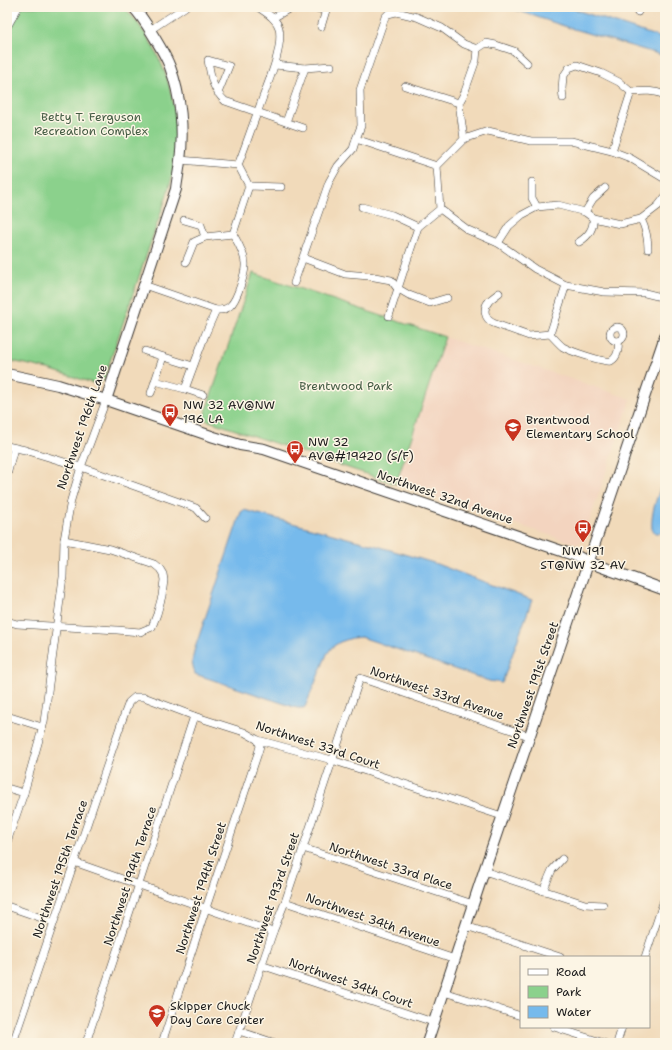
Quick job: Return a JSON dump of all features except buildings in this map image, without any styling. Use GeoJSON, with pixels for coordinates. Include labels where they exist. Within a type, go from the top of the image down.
{"type":"FeatureCollection","features":[{"type":"Feature","properties":{"kind":"main road"},"geometry":{"type":"LineString","coordinates":[[7,24],[16,7]]}},
{"type":"Feature","properties":{"kind":"street","name":"Northwest 196th Lane"},"geometry":{"type":"LineString","coordinates":[[7,842],[24,793],[45,714],[63,577],[64,540],[71,500],[176,189],[180,160],[182,125],[175,82],[162,49],[133,7]]}},
{"type":"Feature","properties":{"kind":"street"},"geometry":{"type":"LineString","coordinates":[[238,166],[275,65],[280,40],[278,27],[273,18],[258,7]]}},
{"type":"Feature","properties":{"kind":"street"},"geometry":{"type":"LineString","coordinates":[[273,18],[292,7]]}},
{"type":"Feature","properties":{"kind":"street"},"geometry":{"type":"LineString","coordinates":[[314,7],[326,9],[321,26]]}},
{"type":"Feature","properties":{"kind":"street"},"geometry":{"type":"LineString","coordinates":[[150,30],[183,8]]}},
{"type":"Feature","properties":{"kind":"street"},"geometry":{"type":"LineString","coordinates":[[294,283],[329,182],[338,166],[353,149],[361,126],[360,90],[385,17],[388,14],[396,12],[417,17],[442,28],[464,44],[477,49]]}},
{"type":"Feature","properties":{"kind":"street"},"geometry":{"type":"LineString","coordinates":[[477,49],[486,43],[496,45],[514,51],[527,63]]}},
{"type":"Feature","properties":{"kind":"street"},"geometry":{"type":"LineString","coordinates":[[464,139],[459,103],[464,94],[476,60],[477,49]]}},
{"type":"Feature","properties":{"kind":"street"},"geometry":{"type":"LineString","coordinates":[[275,65],[306,68],[331,66]]}},
{"type":"Feature","properties":{"kind":"street"},"geometry":{"type":"LineString","coordinates":[[563,98],[563,77],[569,68],[577,65],[601,73],[619,82],[631,92],[645,90],[665,95]]}},
{"type":"Feature","properties":{"kind":"street"},"geometry":{"type":"LineString","coordinates":[[286,122],[306,68]]}},
{"type":"Feature","properties":{"kind":"street"},"geometry":{"type":"LineString","coordinates":[[405,86],[459,103]]}},
{"type":"Feature","properties":{"kind":"street"},"geometry":{"type":"LineString","coordinates":[[612,150],[631,92]]}},
{"type":"Feature","properties":{"kind":"street"},"geometry":{"type":"LineString","coordinates":[[218,93],[225,101],[303,128]]}},
{"type":"Feature","properties":{"kind":"street"},"geometry":{"type":"LineString","coordinates":[[665,179],[630,158],[612,150],[571,141],[531,141],[488,131],[464,139],[437,166],[440,209],[468,230],[498,244],[535,269],[566,285],[604,292],[645,293],[665,298]]}},
{"type":"Feature","properties":{"kind":"street"},"geometry":{"type":"LineString","coordinates":[[356,139],[437,166]]}},
{"type":"Feature","properties":{"kind":"street"},"geometry":{"type":"LineString","coordinates":[[180,160],[238,166]]}},
{"type":"Feature","properties":{"kind":"street"},"geometry":{"type":"LineString","coordinates":[[233,234],[249,186],[238,166]]}},
{"type":"Feature","properties":{"kind":"street"},"geometry":{"type":"LineString","coordinates":[[532,182],[532,198],[537,207]]}},
{"type":"Feature","properties":{"kind":"street"},"geometry":{"type":"LineString","coordinates":[[249,186],[281,187]]}},
{"type":"Feature","properties":{"kind":"street"},"geometry":{"type":"LineString","coordinates":[[586,212],[593,199],[605,188]]}},
{"type":"Feature","properties":{"kind":"street"},"geometry":{"type":"LineString","coordinates":[[498,244],[509,226],[522,215],[537,207],[558,204],[586,212],[593,218],[620,224],[641,220],[658,206],[665,197]]}},
{"type":"Feature","properties":{"kind":"street"},"geometry":{"type":"LineString","coordinates":[[362,207],[392,215],[418,227]]}},
{"type":"Feature","properties":{"kind":"street"},"geometry":{"type":"LineString","coordinates":[[389,316],[418,227],[440,209]]}},
{"type":"Feature","properties":{"kind":"street"},"geometry":{"type":"LineString","coordinates":[[579,242],[590,232],[593,218]]}},
{"type":"Feature","properties":{"kind":"street"},"geometry":{"type":"LineString","coordinates":[[184,220],[201,225],[205,237]]}},
{"type":"Feature","properties":{"kind":"street"},"geometry":{"type":"LineString","coordinates":[[641,220],[648,238],[648,249]]}},
{"type":"Feature","properties":{"kind":"street"},"geometry":{"type":"LineString","coordinates":[[144,285],[216,310],[224,310],[230,307],[235,301],[245,272],[244,256],[240,245],[233,234]]}},
{"type":"Feature","properties":{"kind":"street"},"geometry":{"type":"LineString","coordinates":[[186,262],[194,242],[205,237],[233,234]]}},
{"type":"Feature","properties":{"kind":"street"},"geometry":{"type":"LineString","coordinates":[[303,258],[345,274],[391,280],[397,288],[409,295],[430,303],[447,298]]}},
{"type":"Feature","properties":{"kind":"street"},"geometry":{"type":"LineString","coordinates":[[550,334],[566,285]]}},
{"type":"Feature","properties":{"kind":"street"},"geometry":{"type":"LineString","coordinates":[[499,293],[487,303],[485,315],[488,321],[529,336],[550,334],[563,346],[577,353],[605,361],[611,361],[616,356],[619,348],[618,342]]}},
{"type":"Feature","properties":{"kind":"street"},"geometry":{"type":"LineString","coordinates":[[185,389],[216,310]]}},
{"type":"Feature","properties":{"kind":"street","name":"Northwest 191st Street"},"geometry":{"type":"LineString","coordinates":[[426,1043],[665,336]]}},
{"type":"Feature","properties":{"kind":"street"},"geometry":{"type":"LineString","coordinates":[[145,351],[193,366]]}},
{"type":"Feature","properties":{"kind":"street"},"geometry":{"type":"LineString","coordinates":[[151,393],[163,357]]}},
{"type":"Feature","properties":{"kind":"street","name":"Northwest 32nd Avenue"},"geometry":{"type":"LineString","coordinates":[[7,374],[58,385],[220,439],[240,445],[271,451],[579,557],[588,562],[665,590]]}},
{"type":"Feature","properties":{"kind":"street"},"geometry":{"type":"LineString","coordinates":[[155,382],[203,395]]}},
{"type":"Feature","properties":{"kind":"street"},"geometry":{"type":"LineString","coordinates":[[7,475],[10,447],[25,450],[81,467],[196,508],[205,518]]}},
{"type":"Feature","properties":{"kind":"street"},"geometry":{"type":"LineString","coordinates":[[7,621],[17,624],[140,632],[152,627],[162,596],[164,580],[160,569],[154,564],[110,549],[64,540]]}},
{"type":"Feature","properties":{"kind":"street","name":"Northwest 33rd Avenue"},"geometry":{"type":"LineString","coordinates":[[360,678],[529,736]]}},
{"type":"Feature","properties":{"kind":"street","name":"Northwest 193rd Street"},"geometry":{"type":"LineString","coordinates":[[235,1043],[272,932],[285,902],[360,678]]}},
{"type":"Feature","properties":{"kind":"street","name":"Northwest 33rd Court"},"geometry":{"type":"LineString","coordinates":[[129,702],[135,697],[144,697],[194,716],[244,732],[258,740],[332,760],[502,816]]}},
{"type":"Feature","properties":{"kind":"street","name":"Northwest 195th Terrace"},"geometry":{"type":"LineString","coordinates":[[13,1043],[129,702]]}},
{"type":"Feature","properties":{"kind":"street"},"geometry":{"type":"LineString","coordinates":[[7,716],[42,727]]}},
{"type":"Feature","properties":{"kind":"street","name":"Northwest 194th Terrace"},"geometry":{"type":"LineString","coordinates":[[86,1043],[140,884],[194,716]]}},
{"type":"Feature","properties":{"kind":"street","name":"Northwest 194th Street"},"geometry":{"type":"LineString","coordinates":[[162,1043],[258,753],[260,746],[258,740]]}},
{"type":"Feature","properties":{"kind":"street"},"geometry":{"type":"LineString","coordinates":[[7,788],[24,793]]}},
{"type":"Feature","properties":{"kind":"street","name":"Northwest 33rd Place"},"geometry":{"type":"LineString","coordinates":[[303,848],[473,904]]}},
{"type":"Feature","properties":{"kind":"street"},"geometry":{"type":"LineString","coordinates":[[543,891],[552,870],[562,859]]}},
{"type":"Feature","properties":{"kind":"street"},"geometry":{"type":"LineString","coordinates":[[74,862],[140,884],[272,932]]}},
{"type":"Feature","properties":{"kind":"street"},"geometry":{"type":"LineString","coordinates":[[484,871],[585,904],[603,905]]}},
{"type":"Feature","properties":{"kind":"street"},"geometry":{"type":"LineString","coordinates":[[645,956],[665,897]]}},
{"type":"Feature","properties":{"kind":"street","name":"Northwest 34th Avenue"},"geometry":{"type":"LineString","coordinates":[[285,902],[455,959]]}},
{"type":"Feature","properties":{"kind":"street"},"geometry":{"type":"LineString","coordinates":[[7,906],[53,922]]}},
{"type":"Feature","properties":{"kind":"street"},"geometry":{"type":"LineString","coordinates":[[466,926],[557,956]]}},
{"type":"Feature","properties":{"kind":"street","name":"Northwest 34th Court"},"geometry":{"type":"LineString","coordinates":[[261,965],[433,1022]]}},
{"type":"Feature","properties":{"kind":"street"},"geometry":{"type":"LineString","coordinates":[[444,992],[520,1016]]}},
{"type":"Feature","properties":{"kind":"street"},"geometry":{"type":"LineString","coordinates":[[557,1028],[604,1043]]}},
{"type":"Feature","properties":{"kind":"street"},"geometry":{"type":"LineString","coordinates":[[617,1043],[622,1028]]}},
{"type":"Feature","properties":{"kind":"street"},"geometry":{"type":"LineString","coordinates":[[239,1031],[275,1043]]}},
{"type":"Feature","properties":{"kind":"shaded area","name":"Brentwood Elementary School"},"geometry":{"type":"Polygon","coordinates":[[[445,337],[631,399],[581,543],[576,544],[396,484],[445,337]]]}},
{"type":"Feature","properties":{"kind":"green space","name":"Betty T. Ferguson Recreation Complex"},"geometry":{"type":"Polygon","coordinates":[[[21,7],[124,7],[152,44],[169,84],[176,128],[176,151],[173,174],[104,379],[101,383],[96,384],[48,369],[7,360],[7,31],[21,7]]]}},
{"type":"Feature","properties":{"kind":"green space","name":"Brentwood Park"},"geometry":{"type":"Polygon","coordinates":[[[253,273],[445,337],[396,484],[203,419],[253,273]]]}},
{"type":"Feature","properties":{"kind":"water"},"geometry":{"type":"Polygon","coordinates":[[[507,7],[567,7],[665,39],[665,56],[570,28],[507,7]]]}},
{"type":"Feature","properties":{"kind":"water"},"geometry":{"type":"Polygon","coordinates":[[[665,475],[665,528],[661,533],[656,533],[652,530],[652,516],[665,475]]]}},
{"type":"Feature","properties":{"kind":"water"},"geometry":{"type":"Polygon","coordinates":[[[244,510],[434,563],[532,600],[502,683],[489,681],[361,637],[340,642],[332,647],[327,654],[305,707],[303,708],[297,708],[195,674],[192,662],[194,651],[241,512],[244,510]]]}},
{"type":"Feature","properties":{"kind":"place","name":"NW 32 AV@NW 196 LA"},"geometry":{"type":"Point","coordinates":[170,427]}},
{"type":"Feature","properties":{"kind":"place","name":"Brentwood Elementary School"},"geometry":{"type":"Point","coordinates":[513,442]}},
{"type":"Feature","properties":{"kind":"place","name":"NW 32 AV@#19420 (S/F)"},"geometry":{"type":"Point","coordinates":[295,464]}},
{"type":"Feature","properties":{"kind":"place","name":"NW 191 ST@NW 32 AV"},"geometry":{"type":"Point","coordinates":[583,543]}},
{"type":"Feature","properties":{"kind":"place","name":"Skipper Chuck Day Care Center"},"geometry":{"type":"Point","coordinates":[157,1028]}}]}
